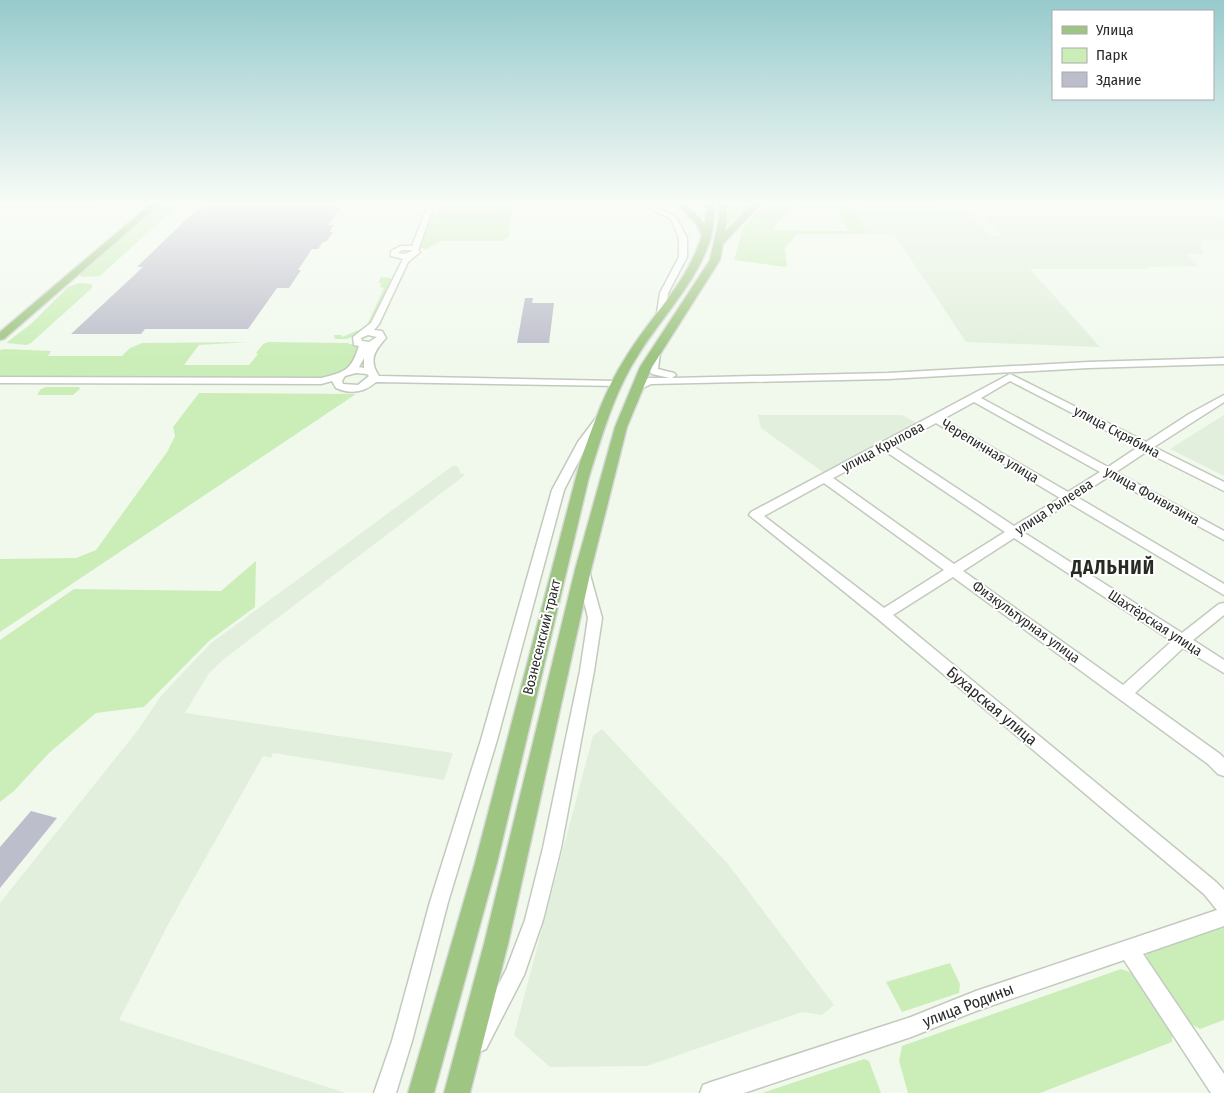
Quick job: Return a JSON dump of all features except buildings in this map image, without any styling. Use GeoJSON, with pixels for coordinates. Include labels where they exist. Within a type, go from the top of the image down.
{"type":"FeatureCollection","features":[{"type":"Feature","properties":{"kind":"main road"},"geometry":{"type":"LineString","coordinates":[[0,337],[96,254]]}},
{"type":"Feature","properties":{"kind":"main road","name":"Вознесенский тракт"},"geometry":{"type":"LineString","coordinates":[[460,1086],[523,833],[583,570],[620,427],[631,358],[696,262],[699,254]]}},
{"type":"Feature","properties":{"kind":"main road","name":"Вознесенский тракт"},"geometry":{"type":"LineString","coordinates":[[421,1093],[451,996],[507,784],[582,478],[602,418],[655,353],[693,296],[717,254]]}},
{"type":"Feature","properties":{"kind":"street"},"geometry":{"type":"LineString","coordinates":[[375,344],[364,345],[357,343],[356,339],[366,332],[377,328],[410,254]]}},
{"type":"Feature","properties":{"kind":"street"},"geometry":{"type":"LineString","coordinates":[[661,313],[664,293],[683,254]]}},
{"type":"Feature","properties":{"kind":"street"},"geometry":{"type":"LineString","coordinates":[[371,375],[367,367],[368,362],[375,344],[382,338],[377,328]]}},
{"type":"Feature","properties":{"kind":"street"},"geometry":{"type":"LineString","coordinates":[[0,386],[339,381],[358,363],[364,345]]}},
{"type":"Feature","properties":{"kind":"street"},"geometry":{"type":"LineString","coordinates":[[655,353],[653,369],[655,372],[666,375],[763,377]]}},
{"type":"Feature","properties":{"kind":"street"},"geometry":{"type":"LineString","coordinates":[[350,371],[360,369],[371,375],[627,386],[649,381],[763,377],[888,376],[1107,364],[1224,361]]}},
{"type":"Feature","properties":{"kind":"street"},"geometry":{"type":"LineString","coordinates":[[0,380],[321,380],[339,381],[345,388],[356,388],[365,386],[371,375]]}},
{"type":"Feature","properties":{"kind":"street","name":"улица Крылова"},"geometry":{"type":"LineString","coordinates":[[755,515],[1010,378]]}},
{"type":"Feature","properties":{"kind":"street","name":"улица Скрябина"},"geometry":{"type":"LineString","coordinates":[[1010,378],[1224,487]]}},
{"type":"Feature","properties":{"kind":"street","name":"улица Фонвизина"},"geometry":{"type":"LineString","coordinates":[[974,398],[1224,536]]}},
{"type":"Feature","properties":{"kind":"street","name":"улица Рылеева"},"geometry":{"type":"LineString","coordinates":[[883,615],[1224,398]]}},
{"type":"Feature","properties":{"kind":"street"},"geometry":{"type":"LineString","coordinates":[[385,1093],[402,1041],[439,902],[489,740],[558,490],[583,442],[602,418]]}},
{"type":"Feature","properties":{"kind":"street","name":"Черепичная улица"},"geometry":{"type":"LineString","coordinates":[[936,419],[1224,590]]}},
{"type":"Feature","properties":{"kind":"street","name":"Шахтёрская улица"},"geometry":{"type":"LineString","coordinates":[[886,446],[1014,532],[1224,667]]}},
{"type":"Feature","properties":{"kind":"street","name":"Физкультурная улица"},"geometry":{"type":"LineString","coordinates":[[825,478],[1125,693],[1214,759],[1224,769]]}},
{"type":"Feature","properties":{"kind":"street","name":"Бухарская улица"},"geometry":{"type":"LineString","coordinates":[[755,515],[883,615],[1210,888],[1224,904]]}},
{"type":"Feature","properties":{"kind":"street"},"geometry":{"type":"LineString","coordinates":[[460,1086],[514,975],[534,920],[552,848],[595,618],[583,570]]}},
{"type":"Feature","properties":{"kind":"street"},"geometry":{"type":"LineString","coordinates":[[1125,693],[1182,640],[1224,608]]}},
{"type":"Feature","properties":{"kind":"street","name":"улица Родины"},"geometry":{"type":"LineString","coordinates":[[711,1093],[738,1088],[911,1027],[976,1001],[1224,917]]}},
{"type":"Feature","properties":{"kind":"street"},"geometry":{"type":"LineString","coordinates":[[1128,949],[1224,1093]]}},
{"type":"Feature","properties":{"kind":"shaded area"},"geometry":{"type":"Polygon","coordinates":[[[908,254],[1185,254],[1199,266],[1148,267],[1149,269],[1030,269],[1100,347],[966,342],[908,254]]]}},
{"type":"Feature","properties":{"kind":"shaded area"},"geometry":{"type":"Polygon","coordinates":[[[758,415],[902,415],[919,424],[827,475],[761,428],[758,415]]]}},
{"type":"Feature","properties":{"kind":"shaded area"},"geometry":{"type":"Polygon","coordinates":[[[1224,415],[1224,476],[1170,449],[1224,415]]]}},
{"type":"Feature","properties":{"kind":"shaded area"},"geometry":{"type":"Polygon","coordinates":[[[454,465],[459,468],[460,473],[465,475],[224,659],[209,673],[185,713],[453,753],[444,780],[273,753],[271,758],[263,756],[170,921],[119,1020],[346,1093],[0,1093],[0,903],[138,730],[161,696],[211,643],[454,465]]]}},
{"type":"Feature","properties":{"kind":"shaded area"},"geometry":{"type":"Polygon","coordinates":[[[602,729],[728,864],[834,1005],[822,1015],[802,1012],[647,1066],[550,1067],[514,1035],[593,736],[602,729]]]}},
{"type":"Feature","properties":{"kind":"green space"},"geometry":{"type":"Polygon","coordinates":[[[104,254],[124,254],[100,276],[81,277],[80,275],[104,254]]]}},
{"type":"Feature","properties":{"kind":"green space"},"geometry":{"type":"Polygon","coordinates":[[[736,254],[786,254],[787,267],[734,260],[736,254]]]}},
{"type":"Feature","properties":{"kind":"green space"},"geometry":{"type":"Polygon","coordinates":[[[381,277],[390,278],[392,281],[371,328],[347,339],[335,339],[334,335],[342,335],[342,337],[366,327],[384,288],[380,287],[381,283],[378,283],[381,277]]]}},
{"type":"Feature","properties":{"kind":"green space"},"geometry":{"type":"Polygon","coordinates":[[[79,283],[92,284],[92,288],[31,343],[27,345],[6,343],[32,323],[68,287],[79,283]]]}},
{"type":"Feature","properties":{"kind":"green space"},"geometry":{"type":"Polygon","coordinates":[[[249,342],[199,345],[184,365],[249,365],[263,344],[268,342],[347,343],[358,346],[360,350],[351,366],[328,378],[0,377],[0,350],[4,349],[51,351],[48,356],[122,356],[130,348],[142,343],[249,342]]]}},
{"type":"Feature","properties":{"kind":"green space"},"geometry":{"type":"Polygon","coordinates":[[[46,387],[79,387],[80,389],[73,395],[37,395],[41,389],[46,387]]]}},
{"type":"Feature","properties":{"kind":"green space"},"geometry":{"type":"Polygon","coordinates":[[[199,393],[356,394],[0,632],[0,559],[76,558],[96,550],[167,452],[175,436],[173,427],[199,393]]]}},
{"type":"Feature","properties":{"kind":"green space"},"geometry":{"type":"Polygon","coordinates":[[[256,561],[255,607],[209,641],[144,707],[96,713],[49,753],[14,791],[0,802],[0,640],[74,589],[221,591],[256,561]]]}},
{"type":"Feature","properties":{"kind":"green space"},"geometry":{"type":"Polygon","coordinates":[[[1224,925],[1224,1020],[1200,1029],[1184,1020],[1146,964],[1147,952],[1224,925]]]}},
{"type":"Feature","properties":{"kind":"green space"},"geometry":{"type":"Polygon","coordinates":[[[950,963],[960,984],[959,993],[902,1012],[886,982],[950,963]]]}},
{"type":"Feature","properties":{"kind":"green space"},"geometry":{"type":"Polygon","coordinates":[[[1121,969],[1135,974],[1172,1031],[1172,1042],[1040,1093],[908,1093],[899,1061],[902,1046],[1121,969]]]}},
{"type":"Feature","properties":{"kind":"green space"},"geometry":{"type":"Polygon","coordinates":[[[864,1059],[869,1061],[881,1093],[762,1093],[864,1059]]]}},
{"type":"Feature","properties":{"kind":"district","name":"ДАЛЬНИЙ"},"geometry":{"type":"Point","coordinates":[1113,567]}}]}
